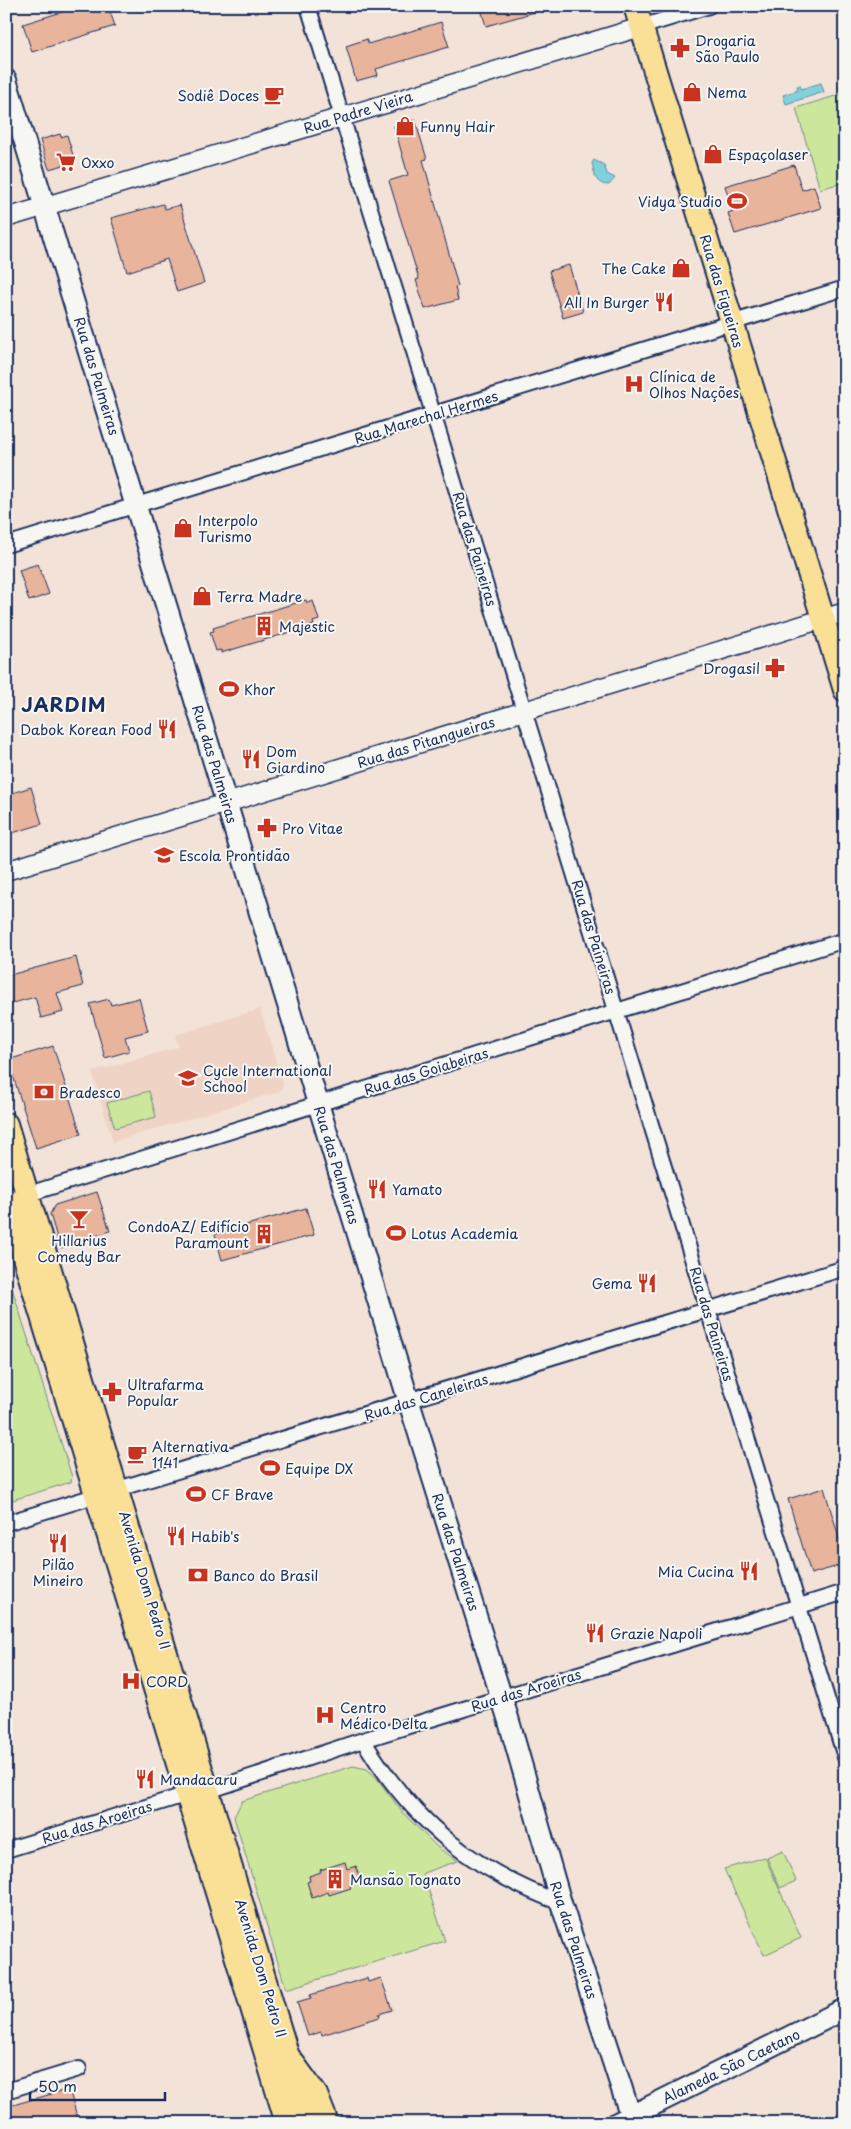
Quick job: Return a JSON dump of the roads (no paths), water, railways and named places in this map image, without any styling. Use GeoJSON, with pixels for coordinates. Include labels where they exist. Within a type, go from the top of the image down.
{"type":"FeatureCollection","features":[{"type":"Feature","properties":{"kind":"highway"},"geometry":{"type":"LineString","coordinates":[[279,2062],[315,2095],[326,2123]]}},
{"type":"Feature","properties":{"kind":"main road","name":"Rua das Figueiras"},"geometry":{"type":"LineString","coordinates":[[638,16],[845,690]]}},
{"type":"Feature","properties":{"kind":"main road","name":"Rua das Palmeiras"},"geometry":{"type":"LineString","coordinates":[[6,80],[409,1402],[502,1697],[561,1903],[627,2120]]}},
{"type":"Feature","properties":{"kind":"main road","name":"Avenida Dom Pedro II"},"geometry":{"type":"LineString","coordinates":[[6,1124],[14,1197],[107,1491],[198,1792],[279,2062],[291,2118]]}},
{"type":"Feature","properties":{"kind":"main road","name":"Alameda São Caetano"},"geometry":{"type":"LineString","coordinates":[[627,2120],[845,2010]]}},
{"type":"Feature","properties":{"kind":"main road"},"geometry":{"type":"LineString","coordinates":[[279,2062],[268,2093],[291,2118]]}},
{"type":"Feature","properties":{"kind":"street","name":"Rua das Paineiras"},"geometry":{"type":"LineString","coordinates":[[308,6],[845,1756]]}},
{"type":"Feature","properties":{"kind":"street","name":"Rua Padre Vieira"},"geometry":{"type":"LineString","coordinates":[[6,218],[343,116],[638,16],[709,6]]}},
{"type":"Feature","properties":{"kind":"street","name":"Rua Marechal Hermes"},"geometry":{"type":"LineString","coordinates":[[6,545],[845,288]]}},
{"type":"Feature","properties":{"kind":"street","name":"Rua das Pitangueiras"},"geometry":{"type":"LineString","coordinates":[[6,871],[845,612]]}},
{"type":"Feature","properties":{"kind":"street","name":"Rua das Goiabeiras"},"geometry":{"type":"LineString","coordinates":[[14,1197],[845,940]]}},
{"type":"Feature","properties":{"kind":"street","name":"Rua das Caneleiras"},"geometry":{"type":"LineString","coordinates":[[6,1523],[845,1268]]}},
{"type":"Feature","properties":{"kind":"street","name":"Rua das Aroeiras"},"geometry":{"type":"LineString","coordinates":[[6,1850],[845,1592]]}},
{"type":"Feature","properties":{"kind":"street"},"geometry":{"type":"LineString","coordinates":[[362,1740],[384,1774],[406,1801],[443,1837],[478,1863],[517,1886],[561,1903]]}},
{"type":"Feature","properties":{"kind":"street"},"geometry":{"type":"LineString","coordinates":[[6,2091],[79,2069]]}},
{"type":"Feature","properties":{"kind":"water"},"geometry":{"type":"Polygon","coordinates":[[[821,83],[824,92],[786,104],[783,95],[798,90],[797,86],[800,85],[801,89],[821,83]]]}},
{"type":"Feature","properties":{"kind":"water"},"geometry":{"type":"Polygon","coordinates":[[[594,160],[604,165],[607,174],[615,178],[609,185],[604,185],[596,178],[592,163],[594,160]]]}},
{"type":"Feature","properties":{"kind":"place","name":"Drogaria São Paulo"},"geometry":{"type":"Point","coordinates":[680,48]}},
{"type":"Feature","properties":{"kind":"place","name":"Nema"},"geometry":{"type":"Point","coordinates":[692,92]}},
{"type":"Feature","properties":{"kind":"place","name":"Sodiê Doces"},"geometry":{"type":"Point","coordinates":[274,95]}},
{"type":"Feature","properties":{"kind":"place","name":"Funny Hair"},"geometry":{"type":"Point","coordinates":[405,126]}},
{"type":"Feature","properties":{"kind":"place","name":"Espaçolaser"},"geometry":{"type":"Point","coordinates":[713,154]}},
{"type":"Feature","properties":{"kind":"place","name":"Oxxo"},"geometry":{"type":"Point","coordinates":[66,162]}},
{"type":"Feature","properties":{"kind":"place","name":"Vidya Studio"},"geometry":{"type":"Point","coordinates":[737,201]}},
{"type":"Feature","properties":{"kind":"place","name":"The Cake"},"geometry":{"type":"Point","coordinates":[681,268]}},
{"type":"Feature","properties":{"kind":"place","name":"All In Burger"},"geometry":{"type":"Point","coordinates":[664,302]}},
{"type":"Feature","properties":{"kind":"place","name":"Clínica de Olhos Nações"},"geometry":{"type":"Point","coordinates":[634,384]}},
{"type":"Feature","properties":{"kind":"place","name":"Interpolo Turismo"},"geometry":{"type":"Point","coordinates":[183,528]}},
{"type":"Feature","properties":{"kind":"place","name":"Terra Madre"},"geometry":{"type":"Point","coordinates":[202,596]}},
{"type":"Feature","properties":{"kind":"place","name":"Majestic"},"geometry":{"type":"Point","coordinates":[264,626]}},
{"type":"Feature","properties":{"kind":"place","name":"Drogasil"},"geometry":{"type":"Point","coordinates":[775,668]}},
{"type":"Feature","properties":{"kind":"place","name":"Khor"},"geometry":{"type":"Point","coordinates":[229,689]}},
{"type":"Feature","properties":{"kind":"place","name":"Dabok Korean Food"},"geometry":{"type":"Point","coordinates":[167,729]}},
{"type":"Feature","properties":{"kind":"place","name":"Dom Giardino"},"geometry":{"type":"Point","coordinates":[251,759]}},
{"type":"Feature","properties":{"kind":"place","name":"Pro Vitae"},"geometry":{"type":"Point","coordinates":[267,828]}},
{"type":"Feature","properties":{"kind":"place","name":"Escola Prontidão"},"geometry":{"type":"Point","coordinates":[164,855]}},
{"type":"Feature","properties":{"kind":"place","name":"Cycle International School"},"geometry":{"type":"Point","coordinates":[188,1078]}},
{"type":"Feature","properties":{"kind":"place","name":"Bradesco"},"geometry":{"type":"Point","coordinates":[44,1092]}},
{"type":"Feature","properties":{"kind":"place","name":"Yamato"},"geometry":{"type":"Point","coordinates":[377,1189]}},
{"type":"Feature","properties":{"kind":"place","name":"Hillarius Comedy Bar"},"geometry":{"type":"Point","coordinates":[79,1219]}},
{"type":"Feature","properties":{"kind":"place","name":"Lotus Academia"},"geometry":{"type":"Point","coordinates":[396,1233]}},
{"type":"Feature","properties":{"kind":"place","name":"CondoAZ/ Edifício Paramount"},"geometry":{"type":"Point","coordinates":[264,1234]}},
{"type":"Feature","properties":{"kind":"place","name":"Gema"},"geometry":{"type":"Point","coordinates":[647,1283]}},
{"type":"Feature","properties":{"kind":"place","name":"Ultrafarma Popular"},"geometry":{"type":"Point","coordinates":[112,1392]}},
{"type":"Feature","properties":{"kind":"place","name":"Alternativa 1141"},"geometry":{"type":"Point","coordinates":[137,1454]}},
{"type":"Feature","properties":{"kind":"place","name":"Equipe DX"},"geometry":{"type":"Point","coordinates":[270,1468]}},
{"type":"Feature","properties":{"kind":"place","name":"CF Brave"},"geometry":{"type":"Point","coordinates":[196,1494]}},
{"type":"Feature","properties":{"kind":"place","name":"Habib's"},"geometry":{"type":"Point","coordinates":[176,1536]}},
{"type":"Feature","properties":{"kind":"place","name":"Pilão Mineiro"},"geometry":{"type":"Point","coordinates":[58,1543]}},
{"type":"Feature","properties":{"kind":"place","name":"Mia Cucina"},"geometry":{"type":"Point","coordinates":[749,1571]}},
{"type":"Feature","properties":{"kind":"place","name":"Banco do Brasil"},"geometry":{"type":"Point","coordinates":[198,1575]}},
{"type":"Feature","properties":{"kind":"place","name":"Grazie Napoli"},"geometry":{"type":"Point","coordinates":[595,1633]}},
{"type":"Feature","properties":{"kind":"place","name":"CORD"},"geometry":{"type":"Point","coordinates":[131,1681]}},
{"type":"Feature","properties":{"kind":"place","name":"Centro Médico Delta"},"geometry":{"type":"Point","coordinates":[325,1715]}},
{"type":"Feature","properties":{"kind":"place","name":"Mandacaru"},"geometry":{"type":"Point","coordinates":[145,1779]}},
{"type":"Feature","properties":{"kind":"place","name":"Mansão Tognato"},"geometry":{"type":"Point","coordinates":[335,1879]}},
{"type":"Feature","properties":{"kind":"district","name":"JARDIM"},"geometry":{"type":"Point","coordinates":[64,704]}}]}
